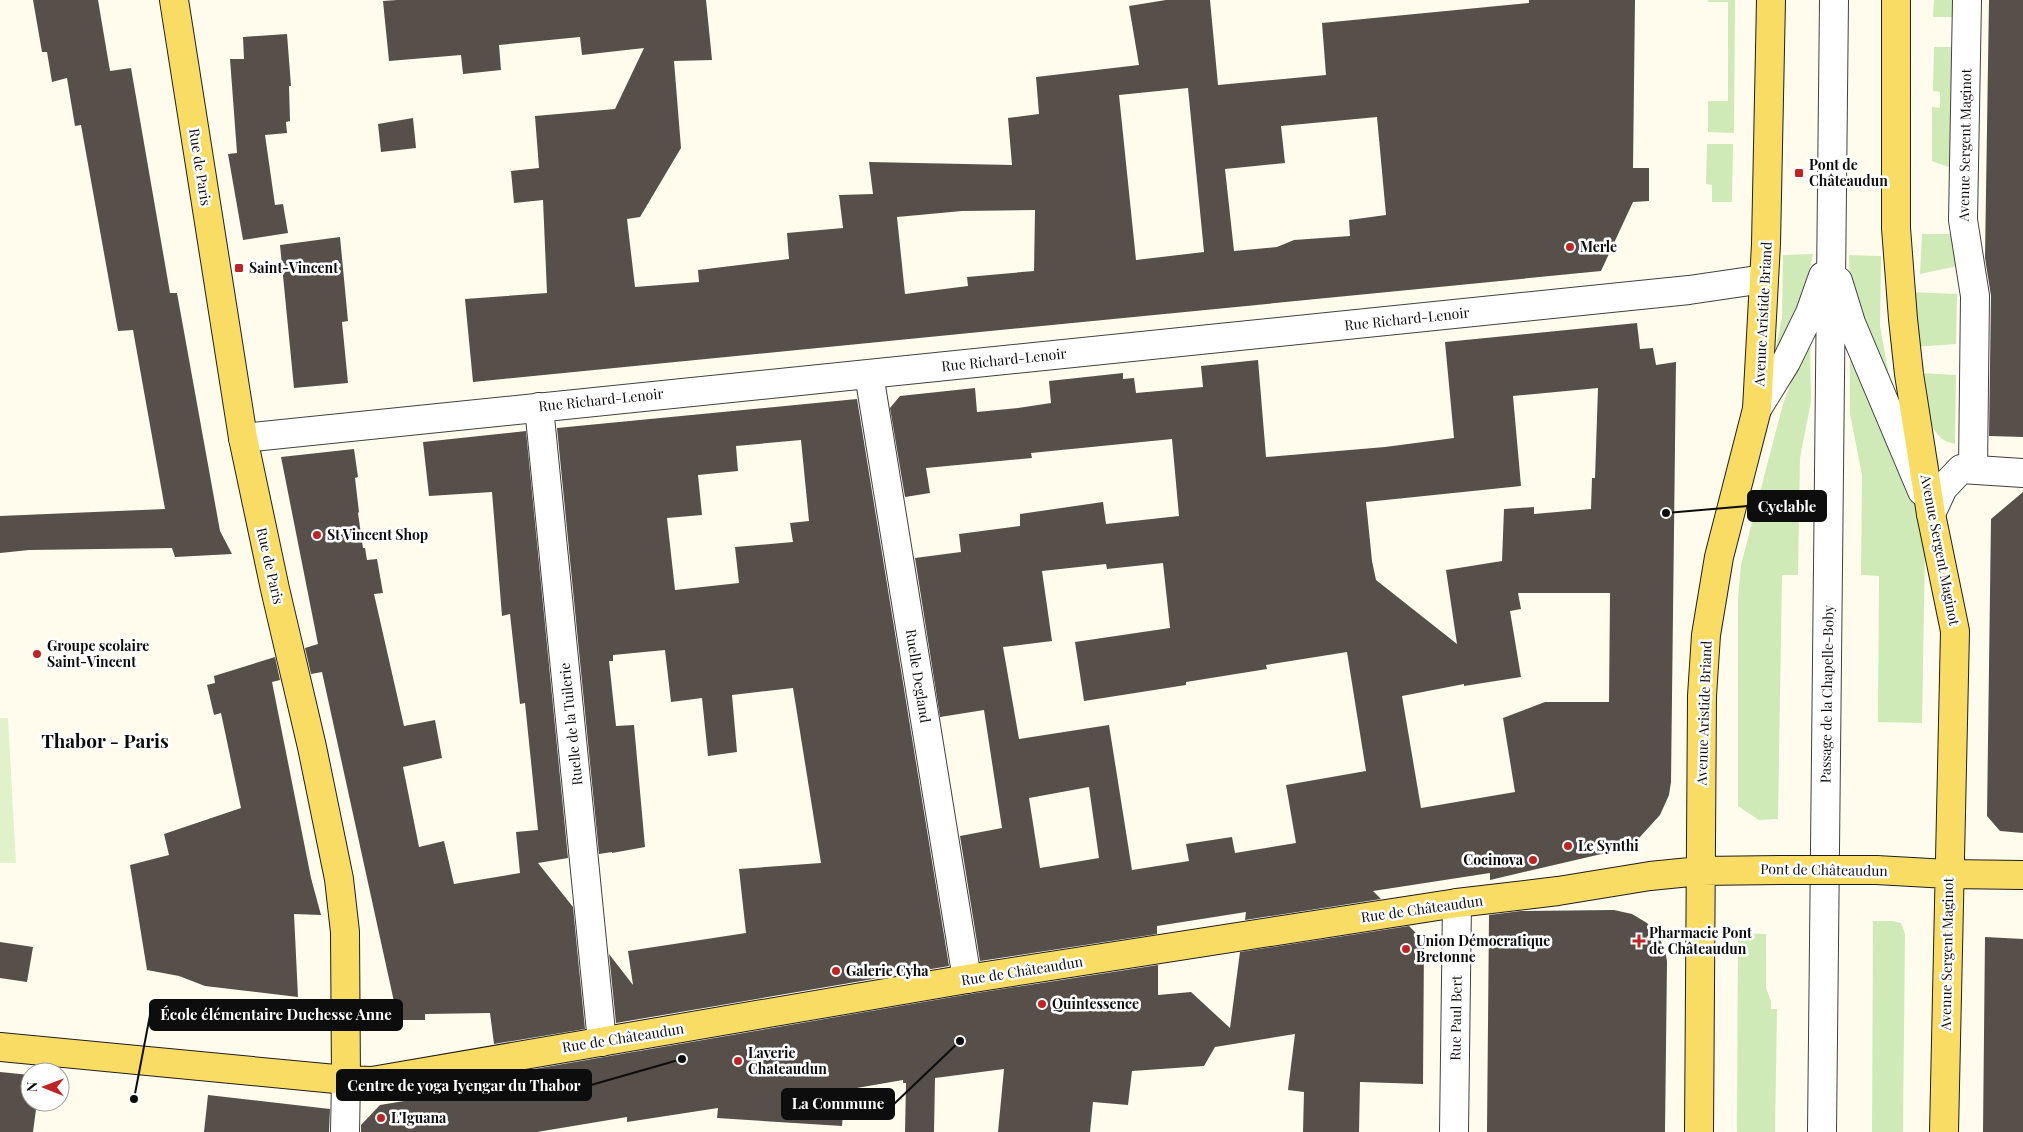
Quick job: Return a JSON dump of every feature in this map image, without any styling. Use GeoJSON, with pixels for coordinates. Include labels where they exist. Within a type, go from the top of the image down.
{"type":"FeatureCollection","features":[{"type":"Feature","properties":{"kind":"main road","name":"Rue de Paris"},"geometry":{"type":"LineString","coordinates":[[174,0],[243,438],[340,879],[345,932],[346,1080]]}},
{"type":"Feature","properties":{"kind":"main road","name":"Avenue Aristide Briand"},"geometry":{"type":"LineString","coordinates":[[1699,1132],[1702,696],[1706,635],[1719,557],[1757,409],[1764,279],[1770,92],[1770,0]]}},
{"type":"Feature","properties":{"kind":"main road","name":"Avenue Sergent Maginot"},"geometry":{"type":"LineString","coordinates":[[1896,0],[1897,245],[1910,374],[1932,514],[1955,630],[1948,874],[1944,1132]]}},
{"type":"Feature","properties":{"kind":"main road","name":"Pont de Châteaudun"},"geometry":{"type":"LineString","coordinates":[[1700,871],[1876,870],[1948,874],[2023,874]]}},
{"type":"Feature","properties":{"kind":"main road","name":"Rue de Châteaudun"},"geometry":{"type":"LineString","coordinates":[[0,1047],[372,1081],[967,979],[1457,903],[1700,871]]}},
{"type":"Feature","properties":{"kind":"street","name":"Passage de la Chapelle-Boby"},"geometry":{"type":"LineString","coordinates":[[1822,1132],[1834,0]]}},
{"type":"Feature","properties":{"kind":"street","name":"Avenue Sergent Maginot"},"geometry":{"type":"LineString","coordinates":[[1967,0],[1963,220],[1975,296],[1973,469]]}},
{"type":"Feature","properties":{"kind":"street","name":"Passage de la Chapelle-Boby"},"geometry":{"type":"LineString","coordinates":[[1757,409],[1786,362],[1810,314],[1830,256]]}},
{"type":"Feature","properties":{"kind":"street","name":"Passage de la Chapelle-Boby"},"geometry":{"type":"LineString","coordinates":[[1830,256],[1851,323],[1932,514]]}},
{"type":"Feature","properties":{"kind":"street","name":"Rue Richard-Lenoir"},"geometry":{"type":"LineString","coordinates":[[243,438],[1669,292],[1764,279]]}},
{"type":"Feature","properties":{"kind":"street","name":"Ruelle Degland"},"geometry":{"type":"LineString","coordinates":[[869,374],[967,979]]}},
{"type":"Feature","properties":{"kind":"street","name":"Ruelle de la Tuilerie"},"geometry":{"type":"LineString","coordinates":[[539,407],[602,1042]]}},
{"type":"Feature","properties":{"kind":"street"},"geometry":{"type":"LineString","coordinates":[[1932,514],[1943,488],[1961,469],[2023,473]]}},
{"type":"Feature","properties":{"kind":"street","name":"Rue Paul Bert"},"geometry":{"type":"LineString","coordinates":[[1454,1132],[1457,903]]}},
{"type":"Feature","properties":{"kind":"street","name":"Rue de Paris"},"geometry":{"type":"LineString","coordinates":[[345,1132],[346,1080]]}},
{"type":"Feature","properties":{"kind":"green space"},"geometry":{"type":"Polygon","coordinates":[[[1708,0],[1735,0],[1734,133],[1708,132],[1708,101],[1728,101],[1728,2],[1708,2],[1708,0]]]}},
{"type":"Feature","properties":{"kind":"green space"},"geometry":{"type":"Polygon","coordinates":[[[1934,0],[1961,0],[1961,17],[1933,17],[1934,0]]]}},
{"type":"Feature","properties":{"kind":"green space"},"geometry":{"type":"Polygon","coordinates":[[[1934,47],[1959,47],[1959,171],[1932,161],[1932,107],[1940,108],[1940,92],[1933,91],[1934,47]]]}},
{"type":"Feature","properties":{"kind":"green space"},"geometry":{"type":"Polygon","coordinates":[[[1707,144],[1733,144],[1732,202],[1712,202],[1712,185],[1706,184],[1707,144]]]}},
{"type":"Feature","properties":{"kind":"green space"},"geometry":{"type":"Polygon","coordinates":[[[1922,234],[1958,234],[1958,266],[1920,274],[1922,234]]]}},
{"type":"Feature","properties":{"kind":"green space"},"geometry":{"type":"Polygon","coordinates":[[[1813,254],[1805,294],[1774,357],[1782,317],[1783,255],[1813,254]]]}},
{"type":"Feature","properties":{"kind":"green space"},"geometry":{"type":"Polygon","coordinates":[[[1849,255],[1881,256],[1880,326],[1889,375],[1884,374],[1850,281],[1849,255]]]}},
{"type":"Feature","properties":{"kind":"green space"},"geometry":{"type":"Polygon","coordinates":[[[1910,292],[1957,294],[1956,344],[1913,347],[1910,292]]]}},
{"type":"Feature","properties":{"kind":"green space"},"geometry":{"type":"Polygon","coordinates":[[[1810,342],[1811,401],[1800,458],[1798,575],[1782,575],[1778,819],[1759,820],[1738,806],[1738,600],[1741,565],[1783,404],[1795,372],[1810,342]]]}},
{"type":"Feature","properties":{"kind":"green space"},"geometry":{"type":"Polygon","coordinates":[[[1850,347],[1916,501],[1925,552],[1922,723],[1878,722],[1879,576],[1861,575],[1862,475],[1850,414],[1850,347]]]}},
{"type":"Feature","properties":{"kind":"green space"},"geometry":{"type":"Polygon","coordinates":[[[1919,373],[1956,375],[1955,444],[1945,441],[1932,426],[1925,405],[1919,373]]]}},
{"type":"Feature","properties":{"kind":"green space"},"geometry":{"type":"Polygon","coordinates":[[[0,718],[8,718],[16,863],[0,863],[0,718]]]}},
{"type":"Feature","properties":{"kind":"green space"},"geometry":{"type":"Polygon","coordinates":[[[1873,921],[1901,923],[1905,934],[1903,1132],[1872,1132],[1873,921]]]}},
{"type":"Feature","properties":{"kind":"green space"},"geometry":{"type":"Polygon","coordinates":[[[1738,933],[1766,934],[1766,988],[1771,1001],[1771,1009],[1777,1009],[1775,1132],[1737,1132],[1738,933]]]}},
{"type":"Feature","properties":{"kind":"building"},"geometry":{"type":"Polygon","coordinates":[[[33,0],[98,0],[110,71],[131,68],[170,293],[177,293],[220,531],[232,554],[175,557],[172,548],[29,550],[0,553],[0,516],[165,509],[133,330],[118,331],[81,125],[75,126],[67,78],[52,82],[47,52],[42,52],[33,0]]]}},
{"type":"Feature","properties":{"kind":"building"},"geometry":{"type":"Polygon","coordinates":[[[706,0],[712,60],[674,61],[681,148],[640,217],[627,219],[635,287],[699,282],[698,270],[789,259],[787,233],[843,228],[839,195],[873,194],[869,162],[1012,165],[1008,118],[1039,114],[1036,77],[1139,65],[1129,6],[1166,0],[1210,0],[1218,85],[1326,75],[1322,23],[1529,3],[1529,0],[1635,0],[1633,168],[1649,168],[1649,201],[1633,202],[1601,271],[473,382],[465,299],[547,293],[543,200],[514,203],[511,171],[539,168],[535,116],[615,109],[644,48],[582,55],[580,37],[499,45],[501,70],[463,74],[461,55],[389,61],[383,1],[706,0]],[[1188,88],[1119,95],[1136,260],[1204,252],[1188,88]],[[1377,117],[1281,126],[1285,163],[1225,169],[1234,251],[1277,247],[1294,240],[1350,236],[1349,220],[1386,215],[1377,117]],[[1035,210],[962,211],[897,217],[905,294],[968,286],[967,277],[1034,271],[1035,210]]]}},
{"type":"Feature","properties":{"kind":"building"},"geometry":{"type":"Polygon","coordinates":[[[1989,0],[2023,0],[2023,437],[1989,436],[1991,296],[1985,258],[1989,0]]]}},
{"type":"Feature","properties":{"kind":"building"},"geometry":{"type":"Polygon","coordinates":[[[287,34],[291,86],[289,86],[290,121],[286,122],[287,133],[265,135],[275,205],[283,204],[288,233],[243,240],[228,154],[237,153],[230,59],[244,59],[243,37],[287,34]]]}},
{"type":"Feature","properties":{"kind":"building"},"geometry":{"type":"Polygon","coordinates":[[[413,118],[416,148],[381,152],[378,124],[413,118]]]}},
{"type":"Feature","properties":{"kind":"building"},"geometry":{"type":"Polygon","coordinates":[[[340,237],[348,321],[342,322],[348,383],[294,388],[280,245],[340,237]]]}},
{"type":"Feature","properties":{"kind":"building"},"geometry":{"type":"Polygon","coordinates":[[[1637,323],[1640,349],[1653,348],[1656,365],[1676,362],[1671,782],[1669,795],[1660,815],[1639,838],[1623,849],[1490,880],[1490,873],[1373,891],[1381,899],[1245,920],[1246,912],[1157,926],[1157,934],[980,961],[960,836],[1002,828],[984,710],[940,717],[915,558],[961,552],[959,534],[1020,526],[1020,514],[1103,502],[1106,524],[1179,516],[1172,439],[1031,453],[1032,458],[926,468],[930,493],[905,497],[890,408],[900,396],[975,388],[977,412],[1018,408],[1051,403],[1049,381],[1123,373],[1123,379],[1134,378],[1136,393],[1203,387],[1201,366],[1258,360],[1266,457],[1385,447],[1454,438],[1445,342],[1637,323]],[[1598,388],[1513,396],[1521,486],[1366,502],[1372,561],[1376,580],[1457,644],[1446,570],[1502,561],[1504,509],[1534,507],[1534,514],[1591,509],[1592,478],[1595,478],[1598,388]],[[1163,563],[1107,569],[1106,564],[1042,571],[1052,641],[1003,647],[1019,739],[1109,725],[1132,870],[1189,861],[1186,844],[1232,837],[1235,853],[1296,843],[1286,785],[1366,771],[1347,652],[1266,665],[1267,669],[1186,682],[1186,685],[1084,701],[1075,642],[1170,628],[1163,563]],[[1518,593],[1521,609],[1510,611],[1521,677],[1464,686],[1464,684],[1402,696],[1421,808],[1515,792],[1503,718],[1545,702],[1609,702],[1610,593],[1518,593]],[[1089,787],[1029,798],[1040,868],[1099,858],[1089,787]]]}},
{"type":"Feature","properties":{"kind":"building"},"geometry":{"type":"Polygon","coordinates":[[[857,399],[949,966],[616,1023],[609,954],[633,985],[628,951],[746,933],[739,869],[821,863],[793,688],[732,695],[737,752],[708,756],[702,698],[671,702],[665,650],[613,655],[613,661],[609,661],[616,726],[634,725],[645,847],[599,854],[557,428],[857,399]],[[801,440],[736,446],[738,471],[698,475],[702,515],[667,518],[675,590],[739,583],[735,547],[793,542],[790,523],[809,521],[801,440]]]}},
{"type":"Feature","properties":{"kind":"building"},"geometry":{"type":"Polygon","coordinates":[[[526,431],[568,858],[538,863],[573,907],[585,1029],[494,1044],[490,1013],[425,1014],[425,1020],[398,1020],[322,672],[311,674],[305,648],[318,644],[281,457],[354,449],[358,477],[355,478],[358,513],[363,548],[365,548],[367,560],[377,559],[383,593],[374,594],[404,726],[435,720],[442,758],[403,767],[419,847],[444,841],[454,884],[520,873],[516,832],[538,830],[525,703],[520,704],[510,614],[502,616],[492,492],[429,496],[423,442],[526,431]]]}},
{"type":"Feature","properties":{"kind":"building"},"geometry":{"type":"Polygon","coordinates":[[[2023,492],[2023,833],[2000,831],[1987,816],[1991,519],[2023,492]]]}},
{"type":"Feature","properties":{"kind":"building"},"geometry":{"type":"Polygon","coordinates":[[[275,657],[280,680],[272,682],[311,878],[321,915],[294,914],[298,997],[205,986],[179,976],[147,970],[130,865],[169,855],[164,834],[241,808],[221,713],[214,715],[207,685],[215,683],[214,676],[275,657]]]}},
{"type":"Feature","properties":{"kind":"building"},"geometry":{"type":"Polygon","coordinates":[[[1614,910],[1632,914],[1647,923],[1660,939],[1665,951],[1667,961],[1665,1132],[1487,1132],[1489,915],[1521,911],[1614,910]]]}},
{"type":"Feature","properties":{"kind":"building"},"geometry":{"type":"Polygon","coordinates":[[[1409,926],[1424,941],[1423,1084],[1360,1082],[1359,1132],[1303,1132],[1304,1092],[1288,1090],[1295,1034],[1215,1047],[1204,1066],[1132,1071],[1128,1105],[1093,1102],[1090,1132],[998,1132],[1004,1069],[935,1078],[934,1132],[905,1132],[906,1083],[903,1083],[903,1080],[845,1090],[842,1126],[717,1118],[718,1108],[627,1122],[627,1117],[537,1132],[361,1132],[361,1125],[380,1105],[501,1085],[499,1075],[970,994],[1158,965],[1158,995],[1191,992],[1230,1028],[1240,952],[1409,926]]]}},
{"type":"Feature","properties":{"kind":"building"},"geometry":{"type":"Polygon","coordinates":[[[1985,937],[2023,939],[2023,1132],[1983,1132],[1985,937]]]}},
{"type":"Feature","properties":{"kind":"building"},"geometry":{"type":"Polygon","coordinates":[[[0,942],[33,947],[27,982],[0,978],[0,942]]]}},
{"type":"Feature","properties":{"kind":"building"},"geometry":{"type":"Polygon","coordinates":[[[0,1072],[20,1074],[20,1112],[36,1112],[33,1132],[0,1132],[0,1072]]]}},
{"type":"Feature","properties":{"kind":"building"},"geometry":{"type":"Polygon","coordinates":[[[208,1095],[330,1109],[329,1132],[204,1132],[208,1095]]]}},
{"type":"Feature","properties":{"kind":"place","name":"Pont de Châteaudun"},"geometry":{"type":"Point","coordinates":[1799,173]}},
{"type":"Feature","properties":{"kind":"place","name":"Merle"},"geometry":{"type":"Point","coordinates":[1570,247]}},
{"type":"Feature","properties":{"kind":"place","name":"Saint-Vincent"},"geometry":{"type":"Point","coordinates":[239,268]}},
{"type":"Feature","properties":{"kind":"place","name":"Cyclable"},"geometry":{"type":"Point","coordinates":[1666,513]}},
{"type":"Feature","properties":{"kind":"place","name":"St Vincent Shop"},"geometry":{"type":"Point","coordinates":[317,535]}},
{"type":"Feature","properties":{"kind":"place","name":"Groupe scolaire Saint-Vincent"},"geometry":{"type":"Point","coordinates":[37,654]}},
{"type":"Feature","properties":{"kind":"place","name":"Le Synthi"},"geometry":{"type":"Point","coordinates":[1568,846]}},
{"type":"Feature","properties":{"kind":"place","name":"Cocinova"},"geometry":{"type":"Point","coordinates":[1533,860]}},
{"type":"Feature","properties":{"kind":"place","name":"Pharmacie Pont de Châteaudun"},"geometry":{"type":"Point","coordinates":[1639,941]}},
{"type":"Feature","properties":{"kind":"place","name":"Union Démocratique Bretonne"},"geometry":{"type":"Point","coordinates":[1406,949]}},
{"type":"Feature","properties":{"kind":"place","name":"Galerie Cyha"},"geometry":{"type":"Point","coordinates":[836,971]}},
{"type":"Feature","properties":{"kind":"place","name":"Quintessence"},"geometry":{"type":"Point","coordinates":[1042,1004]}},
{"type":"Feature","properties":{"kind":"place","name":"La Commune"},"geometry":{"type":"Point","coordinates":[960,1041]}},
{"type":"Feature","properties":{"kind":"place","name":"Centre de yoga Iyengar du Thabor"},"geometry":{"type":"Point","coordinates":[682,1059]}},
{"type":"Feature","properties":{"kind":"place","name":"Laverie Chateaudun"},"geometry":{"type":"Point","coordinates":[738,1061]}},
{"type":"Feature","properties":{"kind":"place","name":"École élémentaire Duchesse Anne"},"geometry":{"type":"Point","coordinates":[134,1099]}},
{"type":"Feature","properties":{"kind":"place","name":"L'Iguana"},"geometry":{"type":"Point","coordinates":[381,1118]}},
{"type":"Feature","properties":{"kind":"district","name":"Thabor - Paris"},"geometry":{"type":"Point","coordinates":[105,741]}}]}
